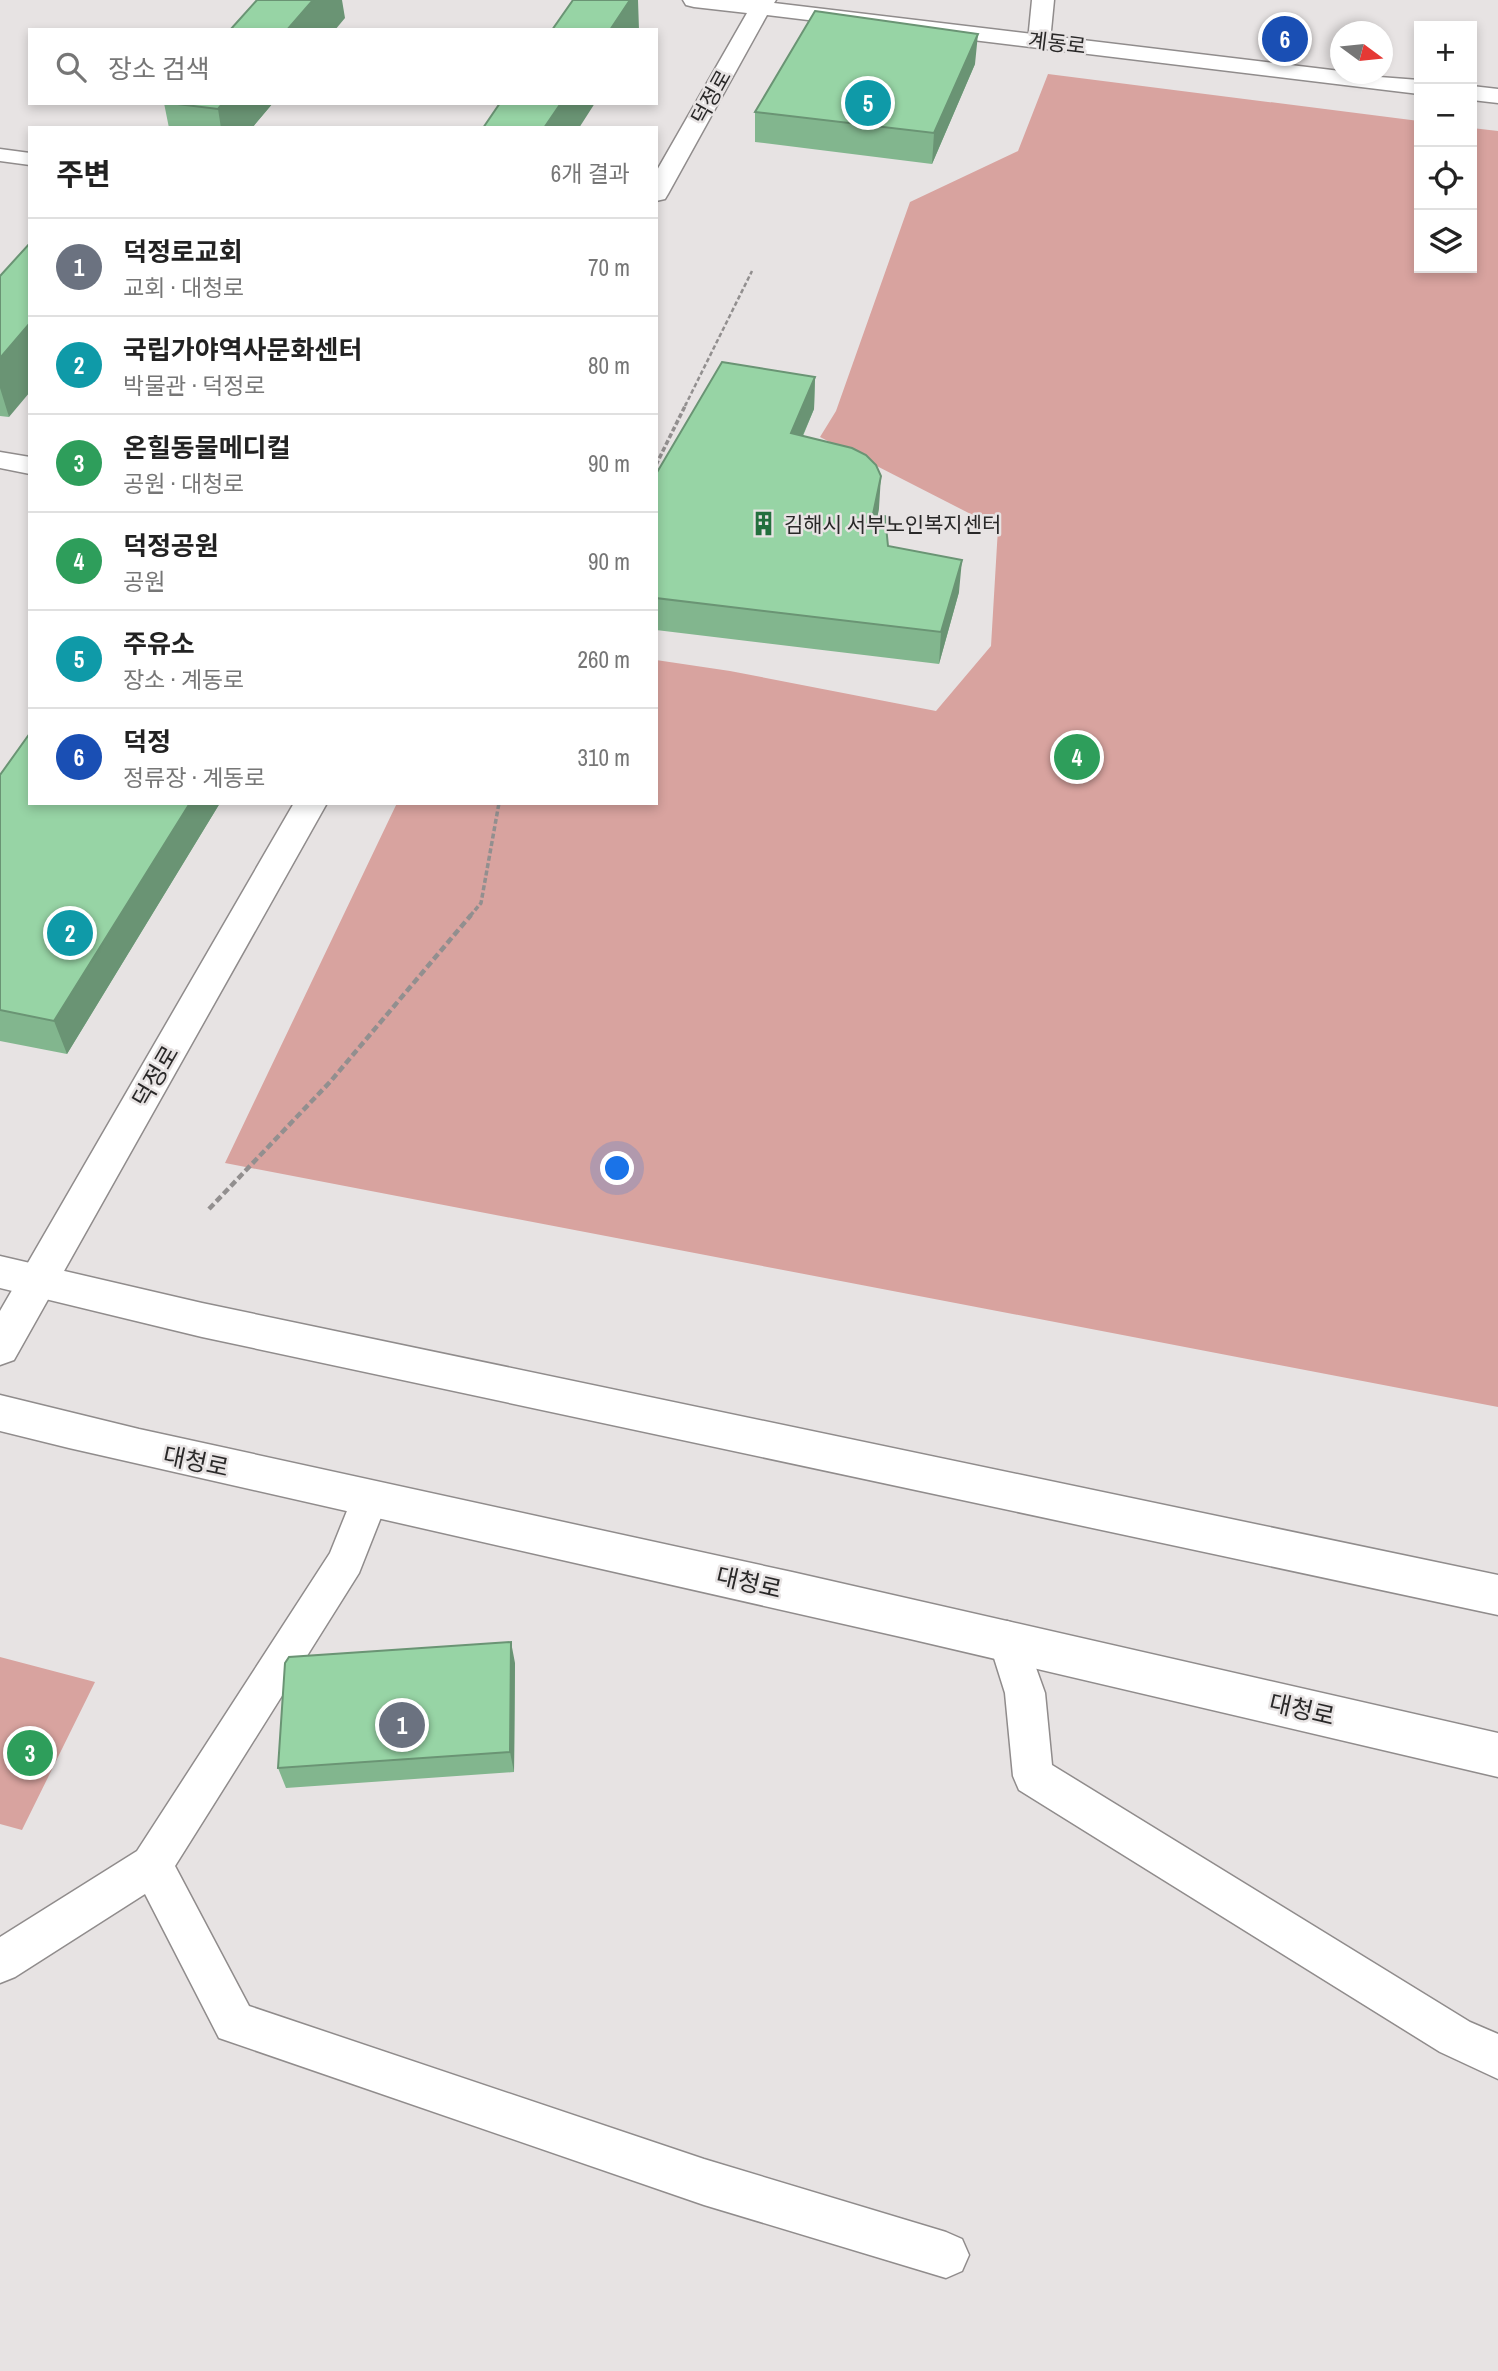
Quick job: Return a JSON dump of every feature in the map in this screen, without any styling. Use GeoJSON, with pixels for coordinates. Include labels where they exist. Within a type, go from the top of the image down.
{"type":"FeatureCollection","features":[{"type":"Feature","properties":{"kind":"street","name":"계동로"},"geometry":{"type":"LineString","coordinates":[[694,0],[763,4],[1414,86]]}},
{"type":"Feature","properties":{"kind":"street"},"geometry":{"type":"LineString","coordinates":[[1039,41],[1042,0]]}},
{"type":"Feature","properties":{"kind":"street","name":"덕정로"},"geometry":{"type":"LineString","coordinates":[[658,190],[763,4]]}},
{"type":"Feature","properties":{"kind":"street"},"geometry":{"type":"LineString","coordinates":[[1477,94],[1498,96]]}},
{"type":"Feature","properties":{"kind":"street"},"geometry":{"type":"LineString","coordinates":[[0,460],[28,466]]}},
{"type":"Feature","properties":{"kind":"street","name":"덕정로"},"geometry":{"type":"LineString","coordinates":[[0,1349],[19,1277],[310,805]]}},
{"type":"Feature","properties":{"kind":"street"},"geometry":{"type":"LineString","coordinates":[[19,1277],[202,1320],[1498,1595]]}},
{"type":"Feature","properties":{"kind":"street","name":"대청로"},"geometry":{"type":"LineString","coordinates":[[0,1413],[130,1447],[370,1497],[1007,1639],[1498,1755]]}},
{"type":"Feature","properties":{"kind":"lane"},"geometry":{"type":"LineString","coordinates":[[0,155],[28,159]]}},
{"type":"Feature","properties":{"kind":"lane"},"geometry":{"type":"LineString","coordinates":[[0,1962],[152,1865],[346,1561],[370,1497]]}},
{"type":"Feature","properties":{"kind":"lane"},"geometry":{"type":"LineString","coordinates":[[1007,1639],[1025,1693],[1033,1776],[1455,2037],[1498,2057]]}},
{"type":"Feature","properties":{"kind":"lane"},"geometry":{"type":"LineString","coordinates":[[152,1865],[234,2023],[704,2182],[946,2255]]}},
{"type":"Feature","properties":{"kind":"path"},"geometry":{"type":"LineString","coordinates":[[658,461],[752,271]]}},
{"type":"Feature","properties":{"kind":"path"},"geometry":{"type":"LineString","coordinates":[[209,1209],[330,1082],[481,903],[499,805]]}},
{"type":"Feature","properties":{"kind":"shaded area"},"geometry":{"type":"Polygon","coordinates":[[[1048,74],[1414,120],[1414,273],[1477,273],[1477,129],[1498,131],[1498,1407],[225,1163],[396,805],[658,805],[658,660],[730,671],[936,711],[991,646],[998,528],[820,437],[836,411],[910,202],[1018,151],[1048,74]]]}},
{"type":"Feature","properties":{"kind":"shaded area"},"geometry":{"type":"Polygon","coordinates":[[[0,1657],[95,1682],[22,1830],[0,1824],[0,1657]]]}},
{"type":"Feature","properties":{"kind":"building"},"geometry":{"type":"Polygon","coordinates":[[[257,0],[313,0],[289,28],[232,28],[257,0]]]}},
{"type":"Feature","properties":{"kind":"building"},"geometry":{"type":"Polygon","coordinates":[[[573,0],[630,0],[611,28],[553,28],[573,0]]]}},
{"type":"Feature","properties":{"kind":"building"},"geometry":{"type":"Polygon","coordinates":[[[815,11],[978,34],[934,133],[755,112],[815,11]]]}},
{"type":"Feature","properties":{"kind":"building"},"geometry":{"type":"Polygon","coordinates":[[[185,105],[221,105],[218,109],[185,105]]]}},
{"type":"Feature","properties":{"kind":"building"},"geometry":{"type":"Polygon","coordinates":[[[499,105],[560,105],[545,126],[484,126],[499,105]]]}},
{"type":"Feature","properties":{"kind":"building"},"geometry":{"type":"Polygon","coordinates":[[[28,245],[28,325],[0,358],[0,276],[28,245]]]}},
{"type":"Feature","properties":{"kind":"building","name":"김해시 서부노인복지센터"},"geometry":{"type":"Polygon","coordinates":[[[722,362],[815,377],[791,433],[852,448],[866,455],[876,465],[881,476],[873,514],[885,516],[888,546],[962,560],[941,632],[658,598],[658,471],[722,362]]]}},
{"type":"Feature","properties":{"kind":"building"},"geometry":{"type":"Polygon","coordinates":[[[28,736],[28,805],[189,805],[54,1021],[0,1010],[0,775],[28,736]]]}},
{"type":"Feature","properties":{"kind":"building"},"geometry":{"type":"Polygon","coordinates":[[[511,1642],[510,1752],[278,1768],[285,1663],[289,1657],[511,1642]]]}},
{"type":"Feature","properties":{"kind":"place","name":"덕정"},"geometry":{"type":"Point","coordinates":[1285,39]}},
{"type":"Feature","properties":{"kind":"place","name":"주유소"},"geometry":{"type":"Point","coordinates":[868,103]}},
{"type":"Feature","properties":{"kind":"place","name":"김해시 서부노인복지센터"},"geometry":{"type":"Point","coordinates":[764,524]}},
{"type":"Feature","properties":{"kind":"place","name":"덕정공원"},"geometry":{"type":"Point","coordinates":[1077,757]}},
{"type":"Feature","properties":{"kind":"place","name":"국립가야역사문화센터"},"geometry":{"type":"Point","coordinates":[70,933]}},
{"type":"Feature","properties":{"kind":"place","name":"덕정로교회"},"geometry":{"type":"Point","coordinates":[402,1725]}},
{"type":"Feature","properties":{"kind":"place","name":"온힐동물메디컬"},"geometry":{"type":"Point","coordinates":[30,1753]}}]}
